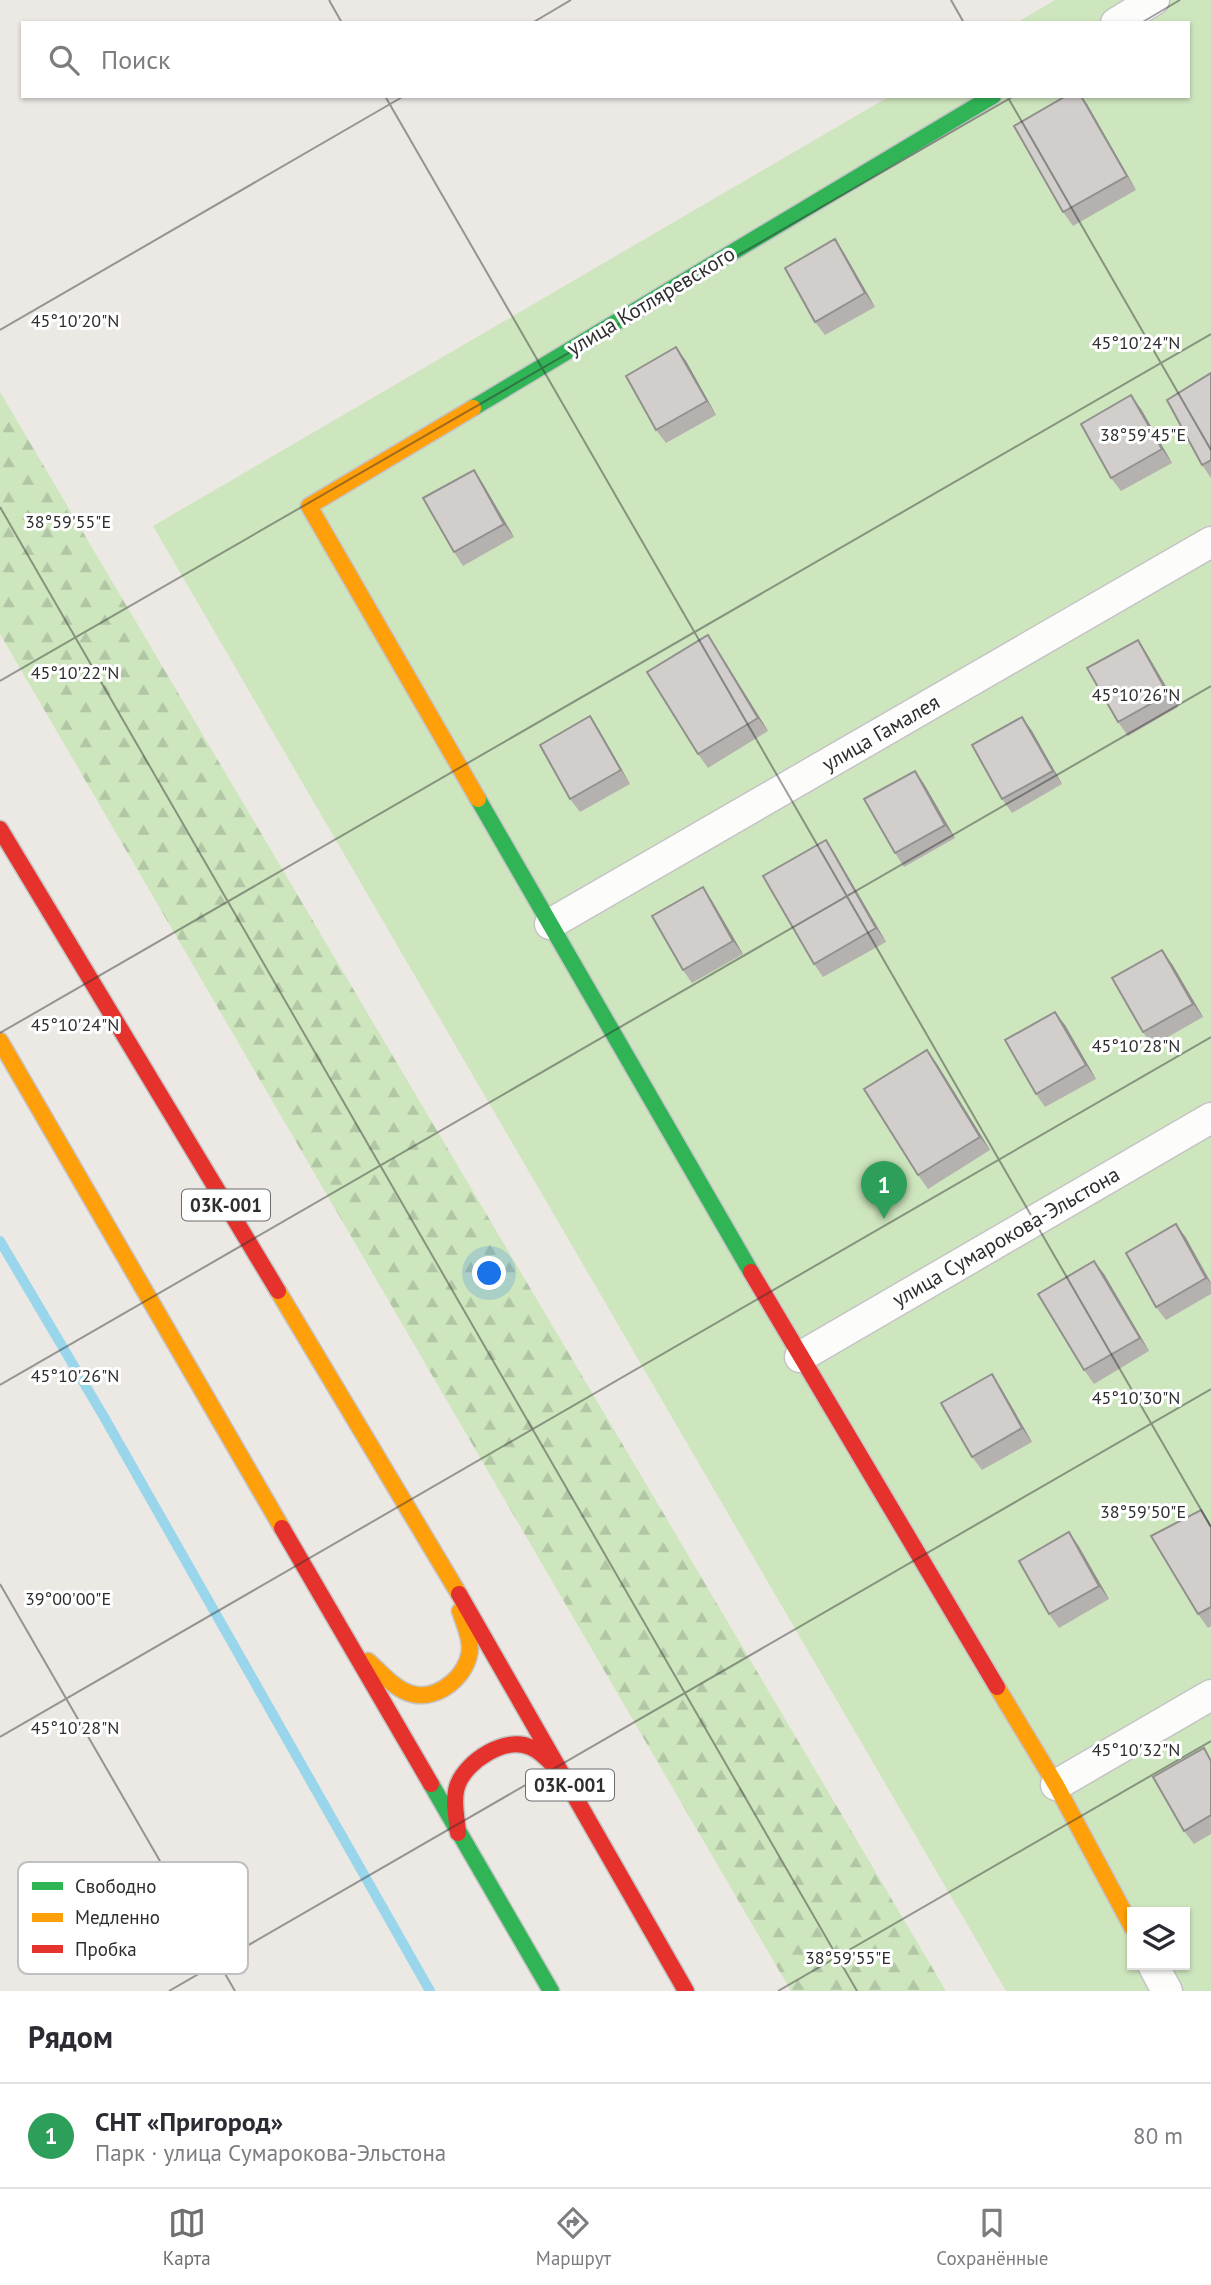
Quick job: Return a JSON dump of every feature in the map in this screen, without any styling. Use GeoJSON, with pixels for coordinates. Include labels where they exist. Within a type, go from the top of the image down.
{"type":"FeatureCollection","features":[{"type":"Feature","properties":{"kind":"main road","name":"улица Котляревского"},"geometry":{"type":"LineString","coordinates":[[550,924],[309,506],[990,98]]}},
{"type":"Feature","properties":{"kind":"main road","name":"03К-001"},"geometry":{"type":"LineString","coordinates":[[0,829],[451,1580],[686,1991]]}},
{"type":"Feature","properties":{"kind":"main road"},"geometry":{"type":"LineString","coordinates":[[550,924],[800,1357],[1056,1785],[1127,1918]]}},
{"type":"Feature","properties":{"kind":"main road","name":"03К-001"},"geometry":{"type":"LineString","coordinates":[[0,1041],[551,1991]]}},
{"type":"Feature","properties":{"kind":"main road","name":"03К-001"},"geometry":{"type":"LineString","coordinates":[[349,1643],[388,1679],[410,1693],[425,1696],[444,1687],[456,1679],[466,1665],[470,1647],[451,1580]]}},
{"type":"Feature","properties":{"kind":"main road","name":"03К-001"},"geometry":{"type":"LineString","coordinates":[[458,1834],[458,1784],[467,1769],[483,1756],[504,1747],[525,1745],[543,1755],[565,1778]]}},
{"type":"Feature","properties":{"kind":"street"},"geometry":{"type":"LineString","coordinates":[[1119,21],[1154,0]]}},
{"type":"Feature","properties":{"kind":"street","name":"улица Гамалея"},"geometry":{"type":"LineString","coordinates":[[550,924],[1211,542]]}},
{"type":"Feature","properties":{"kind":"street","name":"улица Сумарокова-Эльстона"},"geometry":{"type":"LineString","coordinates":[[800,1357],[1211,1118]]}},
{"type":"Feature","properties":{"kind":"street"},"geometry":{"type":"LineString","coordinates":[[1056,1785],[1211,1695]]}},
{"type":"Feature","properties":{"kind":"street"},"geometry":{"type":"LineString","coordinates":[[1156,1970],[1167,1991]]}},
{"type":"Feature","properties":{"kind":"green space"},"geometry":{"type":"Polygon","coordinates":[[[1055,0],[1211,0],[1211,1991],[1006,1991],[153,526],[887,98],[1190,98],[1190,21],[1019,21],[1055,0]]]}},
{"type":"Feature","properties":{"kind":"green space"},"geometry":{"type":"Polygon","coordinates":[[[0,392],[946,1991],[791,1991],[0,634],[0,392]]]}},
{"type":"Feature","properties":{"kind":"building"},"geometry":{"type":"Polygon","coordinates":[[[1063,98],[1082,98],[1127,176],[1063,212],[1014,126],[1063,98]]]}},
{"type":"Feature","properties":{"kind":"building"},"geometry":{"type":"Polygon","coordinates":[[[835,239],[865,293],[815,322],[785,268],[835,239]]]}},
{"type":"Feature","properties":{"kind":"building"},"geometry":{"type":"Polygon","coordinates":[[[676,347],[707,401],[656,430],[626,376],[676,347]]]}},
{"type":"Feature","properties":{"kind":"building"},"geometry":{"type":"Polygon","coordinates":[[[1211,373],[1211,460],[1202,465],[1167,400],[1211,373]]]}},
{"type":"Feature","properties":{"kind":"building"},"geometry":{"type":"Polygon","coordinates":[[[1131,395],[1162,449],[1111,478],[1081,424],[1131,395]]]}},
{"type":"Feature","properties":{"kind":"building"},"geometry":{"type":"Polygon","coordinates":[[[474,470],[504,524],[454,552],[423,498],[474,470]]]}},
{"type":"Feature","properties":{"kind":"building"},"geometry":{"type":"Polygon","coordinates":[[[708,635],[758,718],[698,754],[647,672],[708,635]]]}},
{"type":"Feature","properties":{"kind":"building"},"geometry":{"type":"Polygon","coordinates":[[[1138,640],[1168,694],[1118,722],[1087,668],[1138,640]]]}},
{"type":"Feature","properties":{"kind":"building"},"geometry":{"type":"Polygon","coordinates":[[[590,716],[621,770],[570,799],[540,745],[590,716]]]}},
{"type":"Feature","properties":{"kind":"building"},"geometry":{"type":"Polygon","coordinates":[[[1022,717],[1053,771],[1002,799],[972,745],[1022,717]]]}},
{"type":"Feature","properties":{"kind":"building"},"geometry":{"type":"Polygon","coordinates":[[[915,771],[945,825],[895,853],[864,799],[915,771]]]}},
{"type":"Feature","properties":{"kind":"building"},"geometry":{"type":"Polygon","coordinates":[[[826,840],[876,928],[814,964],[763,876],[826,840]]]}},
{"type":"Feature","properties":{"kind":"building"},"geometry":{"type":"Polygon","coordinates":[[[703,887],[733,941],[683,970],[652,916],[703,887]]]}},
{"type":"Feature","properties":{"kind":"building"},"geometry":{"type":"Polygon","coordinates":[[[1162,950],[1193,1004],[1143,1032],[1112,978],[1162,950]]]}},
{"type":"Feature","properties":{"kind":"building"},"geometry":{"type":"Polygon","coordinates":[[[1055,1012],[1086,1065],[1036,1094],[1005,1040],[1055,1012]]]}},
{"type":"Feature","properties":{"kind":"building"},"geometry":{"type":"Polygon","coordinates":[[[927,1050],[980,1137],[918,1175],[864,1089],[927,1050]]]}},
{"type":"Feature","properties":{"kind":"building"},"geometry":{"type":"Polygon","coordinates":[[[1176,1224],[1206,1278],[1156,1307],[1126,1253],[1176,1224]]]}},
{"type":"Feature","properties":{"kind":"building"},"geometry":{"type":"Polygon","coordinates":[[[1094,1261],[1140,1338],[1084,1370],[1038,1294],[1094,1261]]]}},
{"type":"Feature","properties":{"kind":"building"},"geometry":{"type":"Polygon","coordinates":[[[992,1374],[1022,1428],[972,1457],[941,1403],[992,1374]]]}},
{"type":"Feature","properties":{"kind":"building"},"geometry":{"type":"Polygon","coordinates":[[[1201,1510],[1211,1527],[1211,1607],[1198,1614],[1151,1536],[1201,1510]]]}},
{"type":"Feature","properties":{"kind":"building"},"geometry":{"type":"Polygon","coordinates":[[[1069,1532],[1099,1586],[1049,1614],[1019,1561],[1069,1532]]]}},
{"type":"Feature","properties":{"kind":"building"},"geometry":{"type":"Polygon","coordinates":[[[1204,1748],[1211,1761],[1211,1815],[1184,1831],[1153,1777],[1204,1748]]]}},
{"type":"Feature","properties":{"kind":"waterway"},"geometry":{"type":"LineString","coordinates":[[0,1241],[104,1417],[430,1991]]}},
{"type":"Feature","properties":{"kind":"traffic: fast"},"geometry":{"type":"LineString","coordinates":[[473,408],[990,98]]}},
{"type":"Feature","properties":{"kind":"traffic: fast"},"geometry":{"type":"LineString","coordinates":[[478,799],[751,1272]]}},
{"type":"Feature","properties":{"kind":"traffic: fast"},"geometry":{"type":"LineString","coordinates":[[431,1784],[551,1991]]}},
{"type":"Feature","properties":{"kind":"traffic: slow"},"geometry":{"type":"LineString","coordinates":[[473,408],[309,506],[478,799]]}},
{"type":"Feature","properties":{"kind":"traffic: slow"},"geometry":{"type":"LineString","coordinates":[[0,1041],[282,1528]]}},
{"type":"Feature","properties":{"kind":"traffic: slow"},"geometry":{"type":"LineString","coordinates":[[278,1291],[459,1594]]}},
{"type":"Feature","properties":{"kind":"traffic: slow"},"geometry":{"type":"LineString","coordinates":[[368,1661],[394,1685],[406,1692],[422,1695],[442,1690],[458,1676],[468,1658],[469,1639],[460,1611]]}},
{"type":"Feature","properties":{"kind":"traffic: slow"},"geometry":{"type":"LineString","coordinates":[[997,1687],[1056,1785],[1127,1918]]}},
{"type":"Feature","properties":{"kind":"traffic: jam"},"geometry":{"type":"LineString","coordinates":[[0,829],[278,1291]]}},
{"type":"Feature","properties":{"kind":"traffic: jam"},"geometry":{"type":"LineString","coordinates":[[751,1272],[997,1687]]}},
{"type":"Feature","properties":{"kind":"traffic: jam"},"geometry":{"type":"LineString","coordinates":[[282,1528],[431,1784]]}},
{"type":"Feature","properties":{"kind":"traffic: jam"},"geometry":{"type":"LineString","coordinates":[[459,1594],[686,1991]]}},
{"type":"Feature","properties":{"kind":"traffic: jam"},"geometry":{"type":"LineString","coordinates":[[458,1833],[456,1790],[463,1775],[478,1759],[499,1748],[520,1744],[542,1754],[559,1771]]}},
{"type":"Feature","properties":{"kind":"place","name":"СНТ «Пригород»"},"geometry":{"type":"Point","coordinates":[884,1219]}}]}
